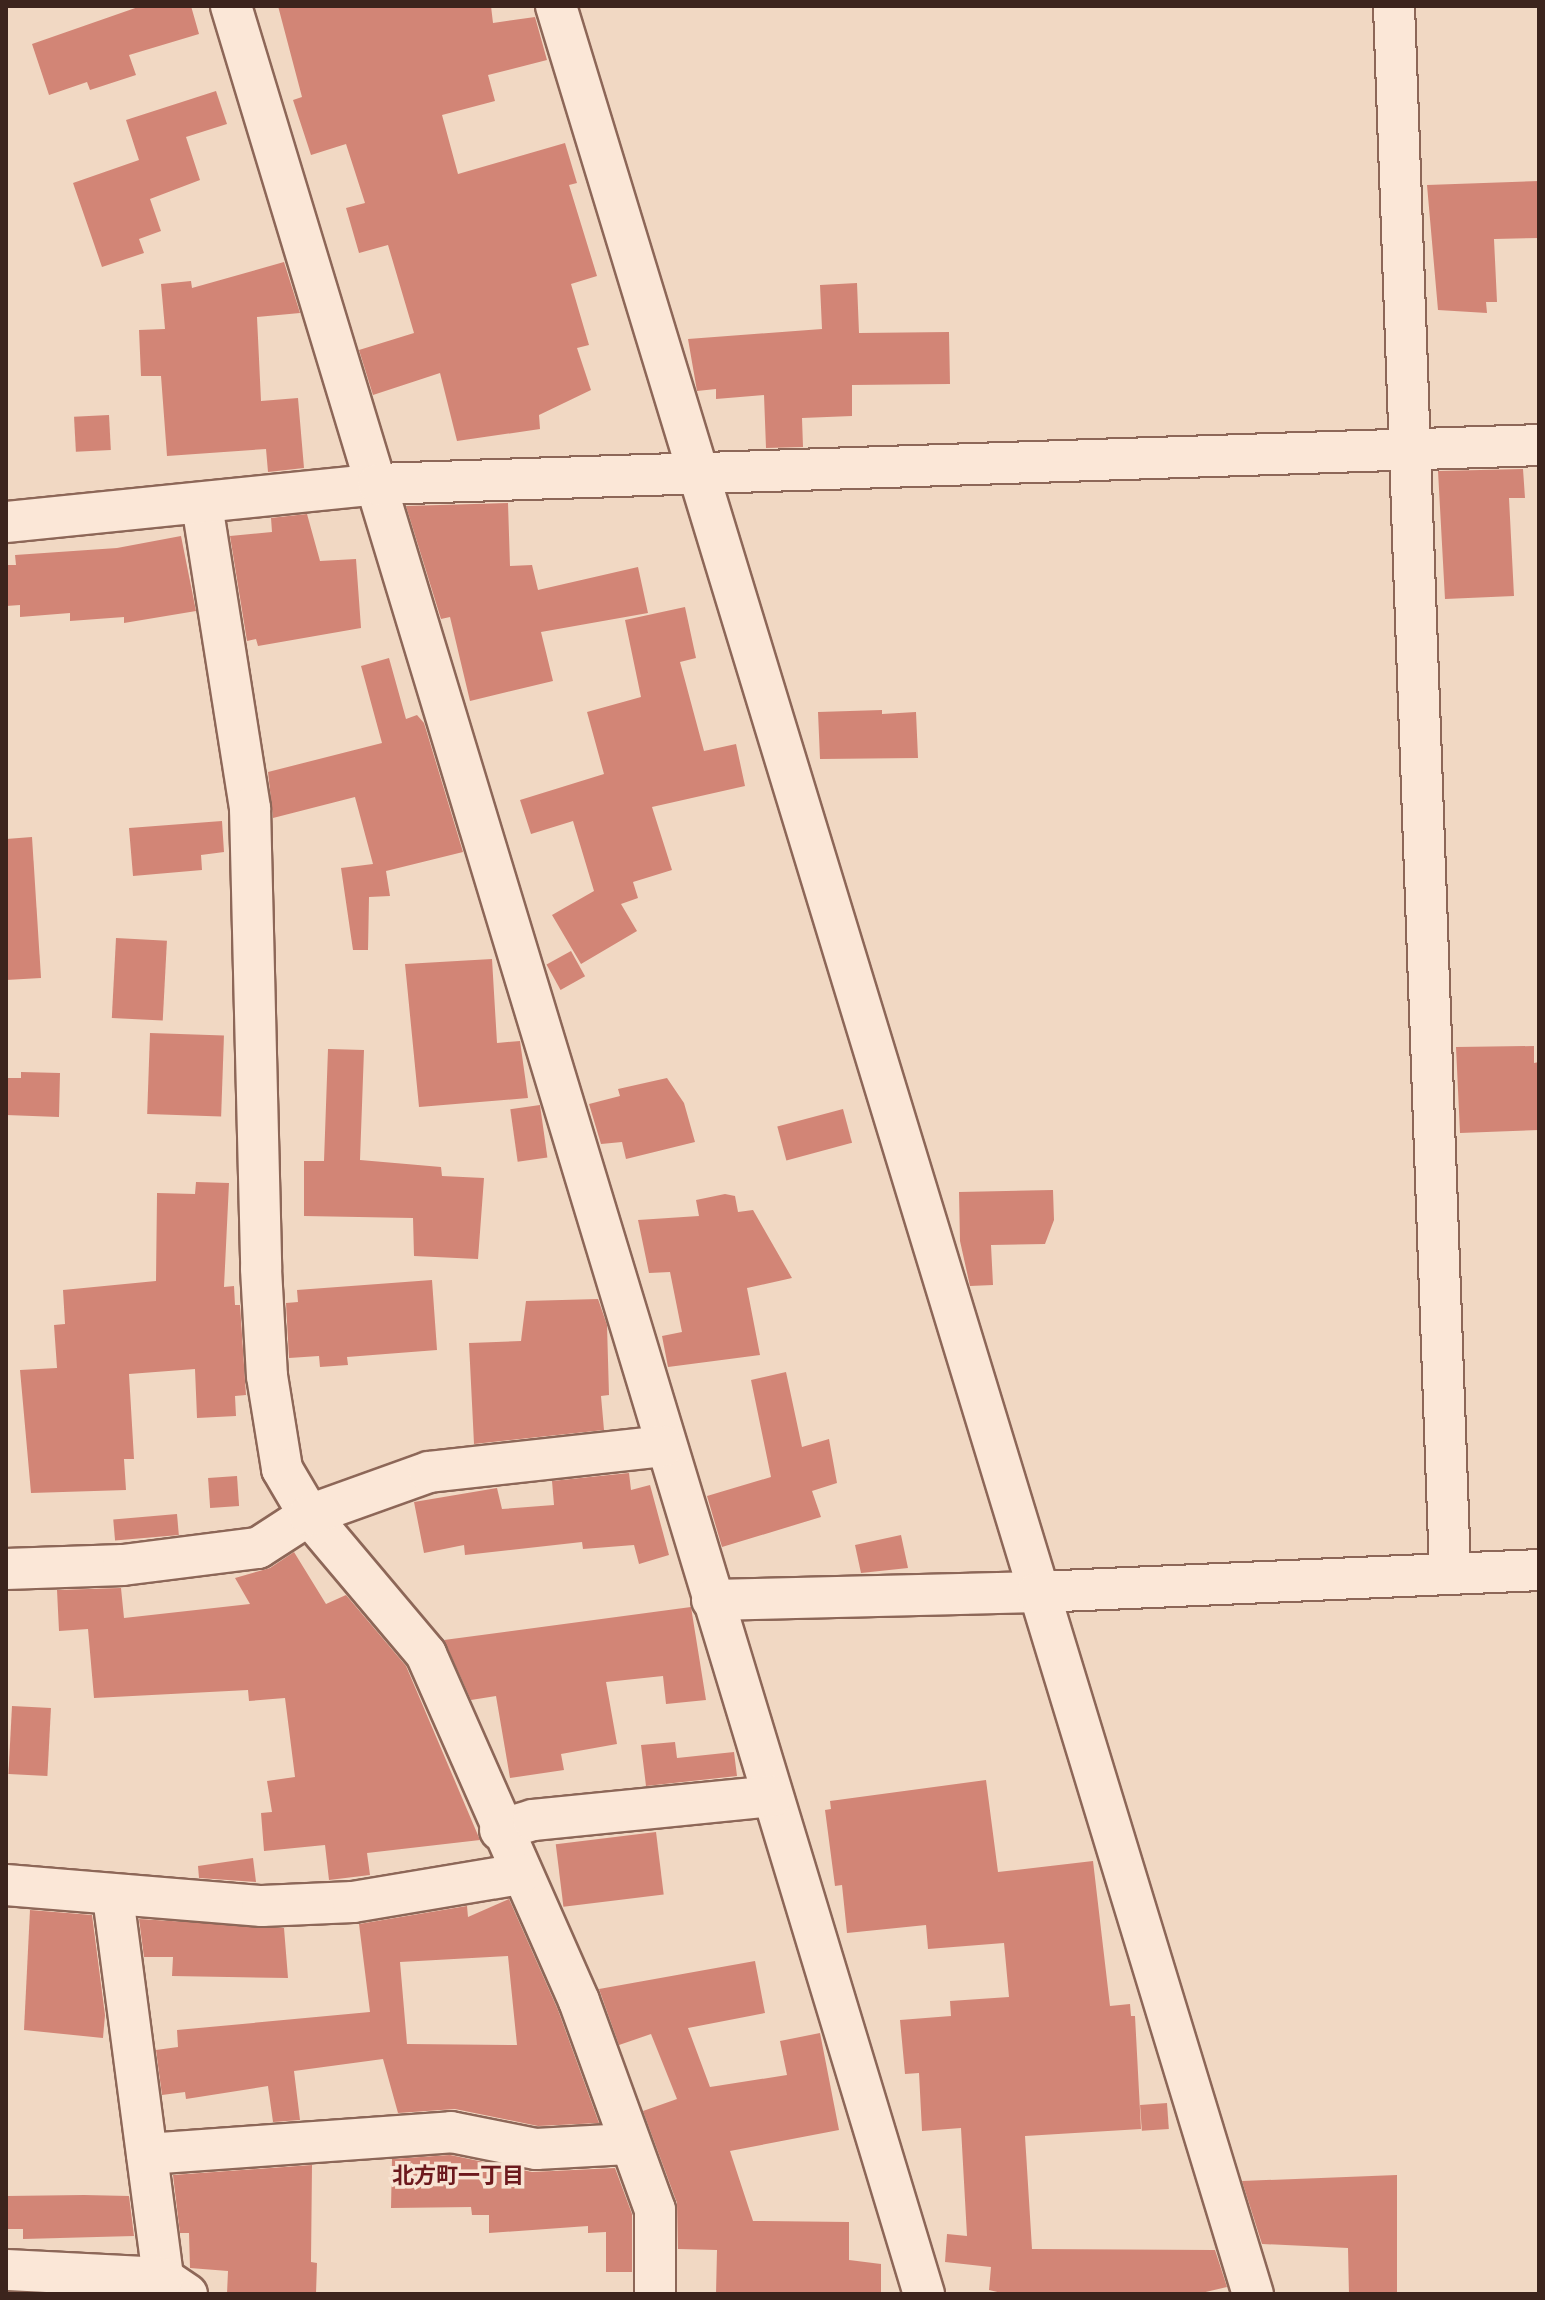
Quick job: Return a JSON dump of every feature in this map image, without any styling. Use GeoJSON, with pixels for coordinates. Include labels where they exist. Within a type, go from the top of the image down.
{"type":"FeatureCollection","features":[{"type":"Feature","properties":{"kind":"street"},"geometry":{"type":"LineString","coordinates":[[231,6],[378,484],[664,1446],[924,2294]]}},
{"type":"Feature","properties":{"kind":"street"},"geometry":{"type":"LineString","coordinates":[[556,6],[1253,2294]]}},
{"type":"Feature","properties":{"kind":"street"},"geometry":{"type":"LineString","coordinates":[[1394,6],[1450,1572]]}},
{"type":"Feature","properties":{"kind":"street"},"geometry":{"type":"LineString","coordinates":[[6,522],[202,505],[378,484],[698,469],[1539,445]]}},
{"type":"Feature","properties":{"kind":"street"},"geometry":{"type":"LineString","coordinates":[[202,505],[250,808],[267,1376],[282,1469],[309,1515],[426,1654],[500,1830],[579,2001],[628,2144],[655,2210],[655,2294]]}},
{"type":"Feature","properties":{"kind":"street"},"geometry":{"type":"LineString","coordinates":[[6,1569],[123,1565],[258,1548],[309,1515],[429,1472],[664,1446]]}},
{"type":"Feature","properties":{"kind":"street"},"geometry":{"type":"LineString","coordinates":[[712,1600],[1038,1592],[1539,1570]]}},
{"type":"Feature","properties":{"kind":"street"},"geometry":{"type":"LineString","coordinates":[[500,1830],[533,1820],[772,1796]]}},
{"type":"Feature","properties":{"kind":"street"},"geometry":{"type":"LineString","coordinates":[[6,1885],[113,1897],[262,1906],[353,1902],[520,1874]]}},
{"type":"Feature","properties":{"kind":"street"},"geometry":{"type":"LineString","coordinates":[[6,2270],[175,2286],[147,2154],[113,1897]]}},
{"type":"Feature","properties":{"kind":"street"},"geometry":{"type":"LineString","coordinates":[[147,2154],[451,2132],[536,2149],[628,2144]]}},
{"type":"Feature","properties":{"kind":"building"},"geometry":{"type":"Polygon","coordinates":[[[141,6],[191,6],[199,34],[129,55],[136,75],[90,90],[87,82],[49,95],[32,44],[141,6]]]}},
{"type":"Feature","properties":{"kind":"building"},"geometry":{"type":"Polygon","coordinates":[[[278,6],[491,6],[493,23],[535,17],[547,60],[488,75],[495,101],[442,115],[458,174],[565,143],[577,183],[569,185],[597,276],[571,284],[589,345],[577,348],[591,390],[539,415],[540,429],[457,441],[440,373],[373,395],[359,350],[414,333],[388,245],[359,253],[346,208],[365,203],[346,144],[311,155],[293,100],[302,97],[278,6]]]}},
{"type":"Feature","properties":{"kind":"building"},"geometry":{"type":"Polygon","coordinates":[[[216,91],[227,124],[186,137],[200,180],[150,199],[161,231],[139,239],[144,253],[102,267],[73,183],[139,160],[126,120],[216,91]]]}},
{"type":"Feature","properties":{"kind":"building"},"geometry":{"type":"Polygon","coordinates":[[[1539,181],[1539,238],[1494,239],[1497,302],[1486,302],[1487,313],[1438,310],[1427,185],[1539,181]]]}},
{"type":"Feature","properties":{"kind":"building"},"geometry":{"type":"Polygon","coordinates":[[[284,262],[300,313],[257,317],[261,401],[298,398],[304,468],[268,472],[266,449],[167,456],[161,376],[141,376],[139,330],[165,329],[161,284],[191,281],[192,288],[284,262]]]}},
{"type":"Feature","properties":{"kind":"building"},"geometry":{"type":"Polygon","coordinates":[[[857,283],[859,333],[949,332],[950,384],[852,385],[852,416],[802,418],[803,447],[766,448],[764,395],[716,399],[716,389],[697,391],[688,339],[822,329],[820,285],[857,283]]]}},
{"type":"Feature","properties":{"kind":"building"},"geometry":{"type":"Polygon","coordinates":[[[109,415],[111,450],[76,452],[74,417],[109,415]]]}},
{"type":"Feature","properties":{"kind":"building"},"geometry":{"type":"Polygon","coordinates":[[[1523,469],[1525,498],[1509,498],[1514,596],[1445,599],[1438,471],[1523,469]]]}},
{"type":"Feature","properties":{"kind":"building"},"geometry":{"type":"Polygon","coordinates":[[[508,503],[510,566],[532,565],[538,590],[638,567],[648,613],[541,632],[553,681],[470,701],[450,617],[441,619],[406,506],[508,503]]]}},
{"type":"Feature","properties":{"kind":"building"},"geometry":{"type":"Polygon","coordinates":[[[307,514],[320,561],[356,559],[361,628],[258,646],[256,639],[247,641],[230,536],[272,532],[271,518],[307,514]]]}},
{"type":"Feature","properties":{"kind":"building"},"geometry":{"type":"Polygon","coordinates":[[[181,536],[196,611],[124,623],[124,617],[70,621],[70,613],[20,617],[20,605],[6,606],[6,565],[16,565],[15,555],[117,548],[181,536]]]}},
{"type":"Feature","properties":{"kind":"building"},"geometry":{"type":"Polygon","coordinates":[[[685,607],[696,658],[680,662],[704,751],[736,744],[745,786],[652,807],[672,870],[633,882],[638,898],[621,904],[637,931],[581,964],[552,915],[594,891],[573,821],[531,834],[520,800],[604,774],[587,712],[641,697],[625,620],[685,607]]]}},
{"type":"Feature","properties":{"kind":"building"},"geometry":{"type":"Polygon","coordinates":[[[389,658],[406,719],[417,715],[424,723],[463,852],[386,871],[390,896],[369,897],[368,950],[353,950],[341,868],[373,864],[355,797],[273,818],[268,772],[382,743],[361,666],[389,658]]]}},
{"type":"Feature","properties":{"kind":"building"},"geometry":{"type":"Polygon","coordinates":[[[882,710],[882,714],[916,712],[918,758],[820,759],[818,712],[882,710]]]}},
{"type":"Feature","properties":{"kind":"building"},"geometry":{"type":"Polygon","coordinates":[[[222,821],[224,852],[201,855],[202,870],[133,876],[129,828],[222,821]]]}},
{"type":"Feature","properties":{"kind":"building"},"geometry":{"type":"Polygon","coordinates":[[[32,837],[41,978],[6,980],[6,839],[32,837]]]}},
{"type":"Feature","properties":{"kind":"building"},"geometry":{"type":"Polygon","coordinates":[[[116,938],[167,941],[163,1021],[112,1018],[116,938]]]}},
{"type":"Feature","properties":{"kind":"building"},"geometry":{"type":"Polygon","coordinates":[[[571,951],[585,976],[561,990],[547,965],[571,951]]]}},
{"type":"Feature","properties":{"kind":"building"},"geometry":{"type":"Polygon","coordinates":[[[492,959],[497,1043],[520,1041],[528,1098],[419,1107],[405,964],[492,959]]]}},
{"type":"Feature","properties":{"kind":"building"},"geometry":{"type":"Polygon","coordinates":[[[150,1033],[224,1036],[221,1117],[147,1114],[150,1033]]]}},
{"type":"Feature","properties":{"kind":"building"},"geometry":{"type":"Polygon","coordinates":[[[1534,1046],[1534,1063],[1539,1062],[1539,1130],[1460,1133],[1456,1047],[1534,1046]]]}},
{"type":"Feature","properties":{"kind":"building"},"geometry":{"type":"Polygon","coordinates":[[[328,1049],[364,1050],[360,1160],[441,1167],[442,1176],[484,1178],[478,1259],[414,1256],[413,1218],[304,1216],[304,1161],[324,1161],[328,1049]]]}},
{"type":"Feature","properties":{"kind":"building"},"geometry":{"type":"Polygon","coordinates":[[[21,1072],[60,1073],[59,1117],[6,1115],[6,1078],[21,1078],[21,1072]]]}},
{"type":"Feature","properties":{"kind":"building"},"geometry":{"type":"Polygon","coordinates":[[[667,1078],[684,1103],[695,1142],[626,1159],[622,1142],[601,1144],[589,1104],[620,1096],[618,1089],[667,1078]]]}},
{"type":"Feature","properties":{"kind":"building"},"geometry":{"type":"Polygon","coordinates":[[[540,1105],[547,1157],[518,1162],[510,1109],[540,1105]]]}},
{"type":"Feature","properties":{"kind":"building"},"geometry":{"type":"Polygon","coordinates":[[[843,1109],[852,1143],[786,1160],[777,1127],[843,1109]]]}},
{"type":"Feature","properties":{"kind":"building"},"geometry":{"type":"Polygon","coordinates":[[[196,1182],[229,1183],[224,1287],[234,1286],[235,1305],[240,1305],[246,1395],[235,1396],[236,1416],[197,1418],[195,1369],[129,1374],[134,1459],[124,1459],[126,1490],[31,1493],[20,1370],[57,1368],[54,1325],[65,1324],[63,1290],[156,1281],[157,1193],[195,1194],[196,1182]]]}},
{"type":"Feature","properties":{"kind":"building"},"geometry":{"type":"Polygon","coordinates":[[[1053,1190],[1054,1220],[1045,1244],[991,1245],[993,1285],[970,1286],[960,1241],[959,1192],[1053,1190]]]}},
{"type":"Feature","properties":{"kind":"building"},"geometry":{"type":"Polygon","coordinates":[[[725,1194],[735,1196],[738,1212],[753,1210],[792,1278],[747,1288],[760,1355],[668,1367],[662,1336],[682,1332],[670,1272],[649,1273],[638,1220],[699,1216],[696,1200],[725,1194]]]}},
{"type":"Feature","properties":{"kind":"building"},"geometry":{"type":"Polygon","coordinates":[[[432,1280],[437,1350],[347,1357],[348,1365],[320,1367],[319,1356],[289,1358],[286,1303],[298,1302],[297,1290],[432,1280]]]}},
{"type":"Feature","properties":{"kind":"building"},"geometry":{"type":"Polygon","coordinates":[[[598,1299],[607,1325],[609,1395],[601,1396],[604,1430],[474,1444],[469,1343],[521,1341],[526,1301],[598,1299]]]}},
{"type":"Feature","properties":{"kind":"building"},"geometry":{"type":"Polygon","coordinates":[[[786,1372],[802,1447],[829,1439],[837,1483],[812,1491],[821,1517],[722,1547],[707,1496],[771,1477],[751,1380],[786,1372]]]}},
{"type":"Feature","properties":{"kind":"building"},"geometry":{"type":"Polygon","coordinates":[[[629,1473],[631,1490],[650,1485],[669,1555],[639,1564],[634,1545],[583,1549],[582,1542],[465,1555],[464,1545],[424,1553],[414,1502],[497,1488],[502,1509],[554,1505],[552,1481],[629,1473]]]}},
{"type":"Feature","properties":{"kind":"building"},"geometry":{"type":"Polygon","coordinates":[[[237,1476],[239,1506],[210,1508],[208,1478],[237,1476]]]}},
{"type":"Feature","properties":{"kind":"building"},"geometry":{"type":"Polygon","coordinates":[[[177,1514],[179,1535],[115,1540],[113,1520],[177,1514]]]}},
{"type":"Feature","properties":{"kind":"building"},"geometry":{"type":"Polygon","coordinates":[[[901,1535],[908,1568],[861,1573],[855,1545],[901,1535]]]}},
{"type":"Feature","properties":{"kind":"building"},"geometry":{"type":"Polygon","coordinates":[[[294,1552],[326,1604],[346,1595],[406,1666],[480,1840],[367,1853],[370,1875],[329,1880],[325,1845],[264,1851],[261,1813],[272,1812],[267,1781],[295,1777],[285,1698],[249,1701],[248,1690],[94,1698],[88,1629],[59,1631],[57,1590],[121,1588],[124,1618],[250,1604],[235,1578],[270,1568],[294,1552]]]}},
{"type":"Feature","properties":{"kind":"building"},"geometry":{"type":"Polygon","coordinates":[[[691,1607],[706,1700],[666,1704],[663,1676],[606,1682],[617,1744],[561,1754],[564,1770],[510,1778],[496,1696],[471,1700],[444,1640],[691,1607]]]}},
{"type":"Feature","properties":{"kind":"building"},"geometry":{"type":"Polygon","coordinates":[[[12,1706],[51,1708],[47,1776],[8,1774],[12,1706]]]}},
{"type":"Feature","properties":{"kind":"building"},"geometry":{"type":"Polygon","coordinates":[[[675,1742],[677,1758],[734,1752],[737,1776],[646,1786],[641,1745],[675,1742]]]}},
{"type":"Feature","properties":{"kind":"building"},"geometry":{"type":"Polygon","coordinates":[[[986,1780],[998,1872],[1093,1861],[1110,2006],[1130,2004],[1131,2016],[1135,2016],[1141,2129],[1025,2136],[1032,2249],[1215,2250],[1227,2287],[1197,2294],[1006,2294],[989,2290],[991,2267],[945,2262],[947,2234],[967,2236],[961,2128],[922,2131],[919,2073],[905,2074],[900,2020],[951,2016],[950,2001],[1009,1997],[1004,1943],[928,1949],[926,1925],[847,1933],[842,1885],[835,1886],[825,1810],[831,1809],[830,1801],[986,1780]]]}},
{"type":"Feature","properties":{"kind":"building"},"geometry":{"type":"Polygon","coordinates":[[[656,1832],[664,1895],[563,1907],[556,1844],[656,1832]]]}},
{"type":"Feature","properties":{"kind":"building"},"geometry":{"type":"Polygon","coordinates":[[[253,1858],[256,1882],[199,1878],[198,1866],[253,1858]]]}},
{"type":"Feature","properties":{"kind":"building"},"geometry":{"type":"Polygon","coordinates":[[[509,1899],[558,2010],[599,2123],[538,2126],[455,2109],[398,2113],[383,2059],[294,2071],[300,2120],[273,2122],[268,2086],[186,2099],[185,2092],[162,2095],[156,2050],[178,2047],[177,2030],[370,2012],[359,1924],[467,1906],[468,1917],[509,1899]],[[508,1956],[400,1962],[407,2044],[517,2045],[508,1956]]]}},
{"type":"Feature","properties":{"kind":"building"},"geometry":{"type":"Polygon","coordinates":[[[30,1910],[92,1915],[105,2015],[103,2038],[24,2030],[30,1910]]]}},
{"type":"Feature","properties":{"kind":"building"},"geometry":{"type":"Polygon","coordinates":[[[139,1919],[284,1928],[288,1978],[172,1976],[173,1957],[144,1957],[139,1919]]]}},
{"type":"Feature","properties":{"kind":"building"},"geometry":{"type":"Polygon","coordinates":[[[755,1961],[765,2013],[688,2028],[710,2087],[787,2075],[780,2041],[820,2033],[839,2130],[730,2151],[753,2221],[849,2222],[849,2260],[881,2264],[881,2294],[716,2294],[717,2250],[678,2249],[677,2203],[643,2111],[677,2099],[651,2034],[619,2045],[599,1989],[755,1961]]]}},
{"type":"Feature","properties":{"kind":"building"},"geometry":{"type":"Polygon","coordinates":[[[1167,2103],[1169,2129],[1142,2131],[1140,2105],[1167,2103]]]}},
{"type":"Feature","properties":{"kind":"building"},"geometry":{"type":"Polygon","coordinates":[[[450,2155],[532,2172],[615,2168],[632,2214],[632,2272],[606,2272],[606,2232],[588,2233],[588,2226],[489,2233],[489,2215],[472,2215],[471,2207],[391,2208],[392,2159],[450,2155]]]}},
{"type":"Feature","properties":{"kind":"building"},"geometry":{"type":"Polygon","coordinates":[[[312,2165],[311,2262],[317,2263],[316,2294],[227,2294],[228,2271],[190,2268],[189,2233],[180,2233],[173,2175],[312,2165]]]}},
{"type":"Feature","properties":{"kind":"building"},"geometry":{"type":"Polygon","coordinates":[[[1397,2175],[1397,2294],[1349,2294],[1348,2248],[1262,2244],[1242,2181],[1397,2175]]]}},
{"type":"Feature","properties":{"kind":"building"},"geometry":{"type":"Polygon","coordinates":[[[6,2196],[129,2196],[134,2236],[23,2239],[23,2229],[6,2229],[6,2196]]]}},
{"type":"Feature","properties":{"kind":"district","name":"北方町一丁目"},"geometry":{"type":"Point","coordinates":[458,2175]}}]}
